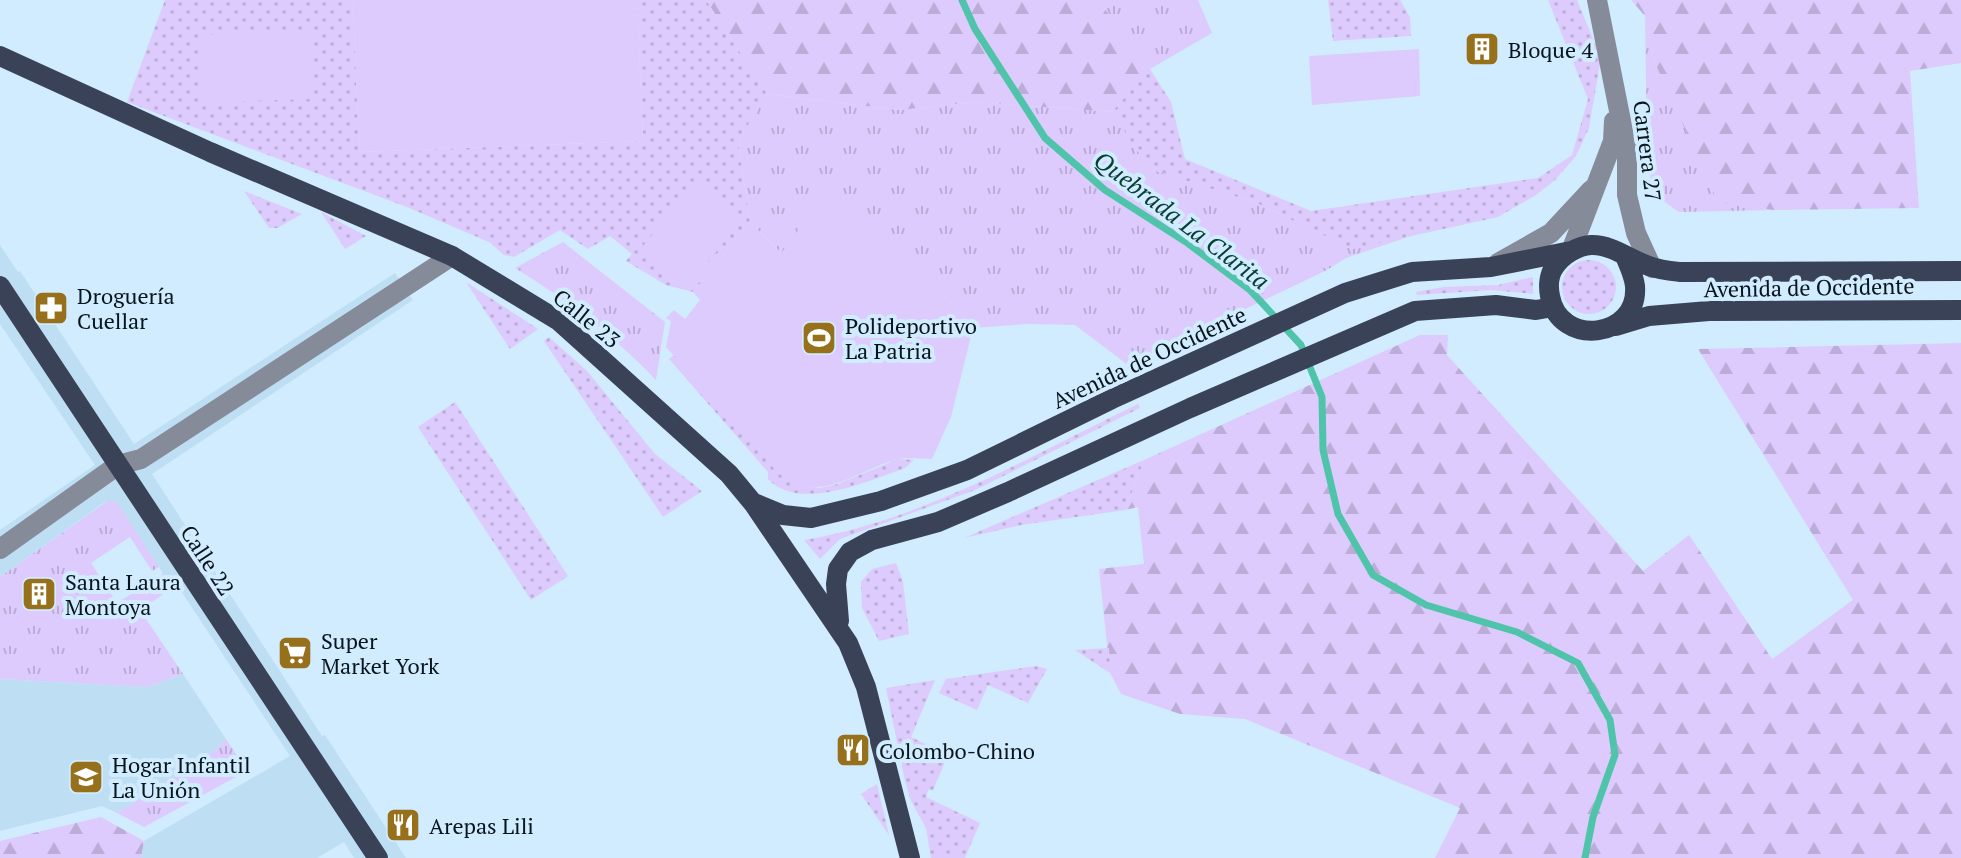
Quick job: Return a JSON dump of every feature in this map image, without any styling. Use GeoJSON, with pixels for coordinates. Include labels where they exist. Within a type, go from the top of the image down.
{"type":"FeatureCollection","features":[{"type":"Feature","properties":{"kind":"main road","name":"Calle 23"},"geometry":{"type":"LineString","coordinates":[[0,56],[210,152],[452,256],[559,321],[729,474],[840,627],[866,687],[910,858]]}},
{"type":"Feature","properties":{"kind":"main road"},"geometry":{"type":"LineString","coordinates":[[1598,245],[1625,256],[1635,283],[1634,299],[1628,313],[1612,327],[1595,332],[1580,330],[1562,320],[1549,294],[1556,265],[1571,251],[1584,246],[1598,245]]}},
{"type":"Feature","properties":{"kind":"main road","name":"Avenida de Occidente"},"geometry":{"type":"LineString","coordinates":[[753,503],[783,515],[811,518],[881,501],[967,470],[1345,293],[1412,272],[1491,267],[1571,251]]}},
{"type":"Feature","properties":{"kind":"main road","name":"Avenida de Occidente"},"geometry":{"type":"LineString","coordinates":[[1625,256],[1652,268],[1680,272],[1959,271]]}},
{"type":"Feature","properties":{"kind":"main road","name":"Calle 22"},"geometry":{"type":"LineString","coordinates":[[0,286],[378,858]]}},
{"type":"Feature","properties":{"kind":"main road"},"geometry":{"type":"LineString","coordinates":[[840,627],[836,584],[838,569],[850,552],[872,540],[938,522],[1415,311],[1496,305],[1536,310],[1553,307]]}},
{"type":"Feature","properties":{"kind":"main road","name":"Avenida de Occidente"},"geometry":{"type":"LineString","coordinates":[[1612,327],[1649,316],[1709,311],[1961,310]]}},
{"type":"Feature","properties":{"kind":"street","name":"Carrera 27"},"geometry":{"type":"LineString","coordinates":[[1597,0],[1627,151],[1627,195],[1636,233],[1652,268]]}},
{"type":"Feature","properties":{"kind":"street","name":"Carrera 27"},"geometry":{"type":"LineString","coordinates":[[1571,251],[1613,141],[1615,85]]}},
{"type":"Feature","properties":{"kind":"street"},"geometry":{"type":"LineString","coordinates":[[1491,267],[1551,233],[1599,181]]}},
{"type":"Feature","properties":{"kind":"street"},"geometry":{"type":"LineString","coordinates":[[1625,256],[1627,195]]}},
{"type":"Feature","properties":{"kind":"street"},"geometry":{"type":"LineString","coordinates":[[0,549],[118,465],[141,459],[452,256]]}},
{"type":"Feature","properties":{"kind":"shaded area"},"geometry":{"type":"Polygon","coordinates":[[[0,245],[134,444],[395,273],[413,300],[152,474],[322,736],[325,735],[406,858],[354,858],[344,842],[317,858],[141,858],[144,841],[290,756],[177,585],[171,589],[159,567],[105,502],[0,577],[0,530],[95,465],[0,324],[0,245]]]}},
{"type":"Feature","properties":{"kind":"shaded area","name":"Hogar Infantil La Unión"},"geometry":{"type":"Polygon","coordinates":[[[183,674],[226,739],[217,749],[117,813],[102,806],[0,831],[0,679],[147,687],[183,674]]]}},
{"type":"Feature","properties":{"kind":"green space"},"geometry":{"type":"Polygon","coordinates":[[[165,0],[353,0],[359,152],[643,141],[637,0],[706,0],[767,94],[738,141],[750,222],[693,292],[666,285],[626,261],[632,254],[610,236],[588,249],[560,230],[514,257],[504,255],[489,242],[407,207],[127,102],[165,0]]]}},
{"type":"Feature","properties":{"kind":"green space"},"geometry":{"type":"Polygon","coordinates":[[[353,0],[637,0],[643,141],[359,152],[353,0]]]}},
{"type":"Feature","properties":{"kind":"green space"},"geometry":{"type":"Polygon","coordinates":[[[706,0],[1098,0],[1150,69],[1112,112],[976,102],[899,110],[767,94],[706,0]]]}},
{"type":"Feature","properties":{"kind":"green space"},"geometry":{"type":"Polygon","coordinates":[[[1098,0],[1198,0],[1212,33],[1150,69],[1098,0]]]}},
{"type":"Feature","properties":{"kind":"green space"},"geometry":{"type":"Polygon","coordinates":[[[1328,0],[1400,0],[1410,17],[1411,36],[1333,41],[1328,0]]]}},
{"type":"Feature","properties":{"kind":"green space"},"geometry":{"type":"Polygon","coordinates":[[[1548,0],[1577,0],[1601,58],[1589,128],[1576,156],[1555,180],[1498,217],[1352,249],[1257,203],[1149,169],[1112,112],[1150,69],[1171,102],[1185,159],[1311,211],[1538,178],[1572,155],[1588,99],[1548,0]]]}},
{"type":"Feature","properties":{"kind":"green space"},"geometry":{"type":"Polygon","coordinates":[[[1631,0],[1961,0],[1961,63],[1910,71],[1919,208],[1774,210],[1718,202],[1654,61],[1645,16],[1631,0]]]}},
{"type":"Feature","properties":{"kind":"green space"},"geometry":{"type":"Polygon","coordinates":[[[1645,16],[1654,61],[1718,201],[1774,210],[1679,212],[1663,201],[1651,183],[1647,149],[1645,16]]]}},
{"type":"Feature","properties":{"kind":"green space"},"geometry":{"type":"Polygon","coordinates":[[[311,31],[314,99],[200,103],[198,35],[311,31]]]}},
{"type":"Feature","properties":{"kind":"green space"},"geometry":{"type":"Polygon","coordinates":[[[1419,49],[1420,96],[1312,105],[1309,56],[1419,49]]]}},
{"type":"Feature","properties":{"kind":"green space"},"geometry":{"type":"Polygon","coordinates":[[[767,94],[899,110],[976,102],[1112,112],[1150,169],[1257,203],[1352,249],[1414,235],[1346,258],[1327,270],[1128,365],[1075,325],[1027,324],[973,328],[937,288],[781,253],[750,222],[738,141],[767,94]]]}},
{"type":"Feature","properties":{"kind":"green space"},"geometry":{"type":"Polygon","coordinates":[[[695,180],[743,218],[687,289],[639,251],[695,180]]]}},
{"type":"Feature","properties":{"kind":"green space"},"geometry":{"type":"Polygon","coordinates":[[[244,191],[302,214],[277,228],[269,228],[244,191]]]}},
{"type":"Feature","properties":{"kind":"green space","name":"Polideportivo La Patria"},"geometry":{"type":"Polygon","coordinates":[[[822,199],[937,288],[973,328],[951,417],[932,459],[899,459],[836,483],[808,487],[778,473],[666,347],[671,321],[666,318],[674,310],[685,319],[700,300],[693,292],[750,222],[781,253],[822,199]]]}},
{"type":"Feature","properties":{"kind":"green space"},"geometry":{"type":"Polygon","coordinates":[[[321,212],[366,236],[345,249],[321,212]]]}},
{"type":"Feature","properties":{"kind":"green space"},"geometry":{"type":"Polygon","coordinates":[[[563,242],[665,322],[656,380],[624,348],[589,320],[515,268],[563,242]]]}},
{"type":"Feature","properties":{"kind":"green space"},"geometry":{"type":"Polygon","coordinates":[[[1589,260],[1608,268],[1616,287],[1608,306],[1589,314],[1570,306],[1562,287],[1570,268],[1589,260]]]}},
{"type":"Feature","properties":{"kind":"green space"},"geometry":{"type":"Polygon","coordinates":[[[1533,277],[1533,294],[1492,290],[1417,295],[1416,292],[1444,287],[1498,285],[1533,277]]]}},
{"type":"Feature","properties":{"kind":"green space"},"geometry":{"type":"Polygon","coordinates":[[[466,282],[538,329],[510,349],[466,282]]]}},
{"type":"Feature","properties":{"kind":"green space"},"geometry":{"type":"Polygon","coordinates":[[[1420,335],[1448,335],[1447,355],[1643,571],[1689,535],[1772,659],[1853,600],[1698,349],[1961,343],[1961,858],[1435,858],[1460,808],[1245,719],[1180,714],[1121,694],[1110,673],[1099,569],[1144,564],[1138,507],[1125,510],[1144,460],[1420,335]]]}},
{"type":"Feature","properties":{"kind":"green space"},"geometry":{"type":"Polygon","coordinates":[[[549,337],[587,371],[655,454],[702,491],[663,517],[544,341],[549,337]]]}},
{"type":"Feature","properties":{"kind":"green space"},"geometry":{"type":"Polygon","coordinates":[[[674,355],[739,427],[805,486],[820,488],[838,484],[898,459],[914,460],[905,468],[835,491],[816,494],[781,489],[768,479],[768,472],[669,359],[674,355]]]}},
{"type":"Feature","properties":{"kind":"green space"},"geometry":{"type":"Polygon","coordinates":[[[455,402],[568,576],[531,600],[418,427],[455,402]]]}},
{"type":"Feature","properties":{"kind":"green space"},"geometry":{"type":"Polygon","coordinates":[[[1138,404],[1140,408],[975,490],[840,539],[820,559],[804,540],[848,531],[933,502],[1138,404]]]}},
{"type":"Feature","properties":{"kind":"green space"},"geometry":{"type":"Polygon","coordinates":[[[1144,460],[1125,510],[1021,525],[964,538],[1144,460]]]}},
{"type":"Feature","properties":{"kind":"green space"},"geometry":{"type":"Polygon","coordinates":[[[116,501],[159,567],[152,571],[130,537],[91,563],[117,603],[163,574],[171,589],[140,610],[183,674],[147,687],[0,679],[0,577],[106,502],[116,501]]]}},
{"type":"Feature","properties":{"kind":"green space"},"geometry":{"type":"Polygon","coordinates":[[[896,563],[903,582],[909,634],[879,641],[862,608],[861,582],[872,569],[896,563]]]}},
{"type":"Feature","properties":{"kind":"green space"},"geometry":{"type":"Polygon","coordinates":[[[1109,648],[1110,673],[1075,650],[1109,648]]]}},
{"type":"Feature","properties":{"kind":"green space"},"geometry":{"type":"Polygon","coordinates":[[[1036,666],[1047,669],[1028,703],[988,685],[977,710],[939,693],[946,679],[1036,666]]]}},
{"type":"Feature","properties":{"kind":"green space"},"geometry":{"type":"Polygon","coordinates":[[[935,680],[911,737],[948,755],[933,790],[928,790],[926,797],[980,823],[965,858],[931,858],[926,828],[911,801],[905,781],[886,688],[935,680]]]}},
{"type":"Feature","properties":{"kind":"green space"},"geometry":{"type":"Polygon","coordinates":[[[226,739],[247,771],[144,827],[117,813],[217,749],[226,739]]]}},
{"type":"Feature","properties":{"kind":"green space"},"geometry":{"type":"Polygon","coordinates":[[[877,784],[889,835],[861,794],[877,784]]]}},
{"type":"Feature","properties":{"kind":"green space"},"geometry":{"type":"Polygon","coordinates":[[[101,817],[144,841],[141,858],[0,858],[0,841],[101,817]]]}},
{"type":"Feature","properties":{"kind":"waterway","name":"Quebrada La Clarita"},"geometry":{"type":"LineString","coordinates":[[962,0],[975,29],[1045,138],[1105,190],[1186,242],[1250,290],[1301,345],[1322,397],[1323,450],[1338,514],[1373,575],[1426,605],[1517,632],[1578,663],[1610,720],[1615,755],[1593,817],[1585,858]]}},
{"type":"Feature","properties":{"kind":"place","name":"Bloque 4"},"geometry":{"type":"Point","coordinates":[1482,49]}},
{"type":"Feature","properties":{"kind":"place","name":"Droguería Cuellar"},"geometry":{"type":"Point","coordinates":[51,308]}},
{"type":"Feature","properties":{"kind":"place","name":"Polideportivo La Patria"},"geometry":{"type":"Point","coordinates":[819,338]}},
{"type":"Feature","properties":{"kind":"place","name":"Santa Laura Montoya"},"geometry":{"type":"Point","coordinates":[39,594]}},
{"type":"Feature","properties":{"kind":"place","name":"Super Market York"},"geometry":{"type":"Point","coordinates":[295,653]}},
{"type":"Feature","properties":{"kind":"place","name":"Colombo-Chino"},"geometry":{"type":"Point","coordinates":[853,750]}},
{"type":"Feature","properties":{"kind":"place","name":"Hogar Infantil La Unión"},"geometry":{"type":"Point","coordinates":[86,777]}},
{"type":"Feature","properties":{"kind":"place","name":"Arepas Lili"},"geometry":{"type":"Point","coordinates":[403,825]}}]}
